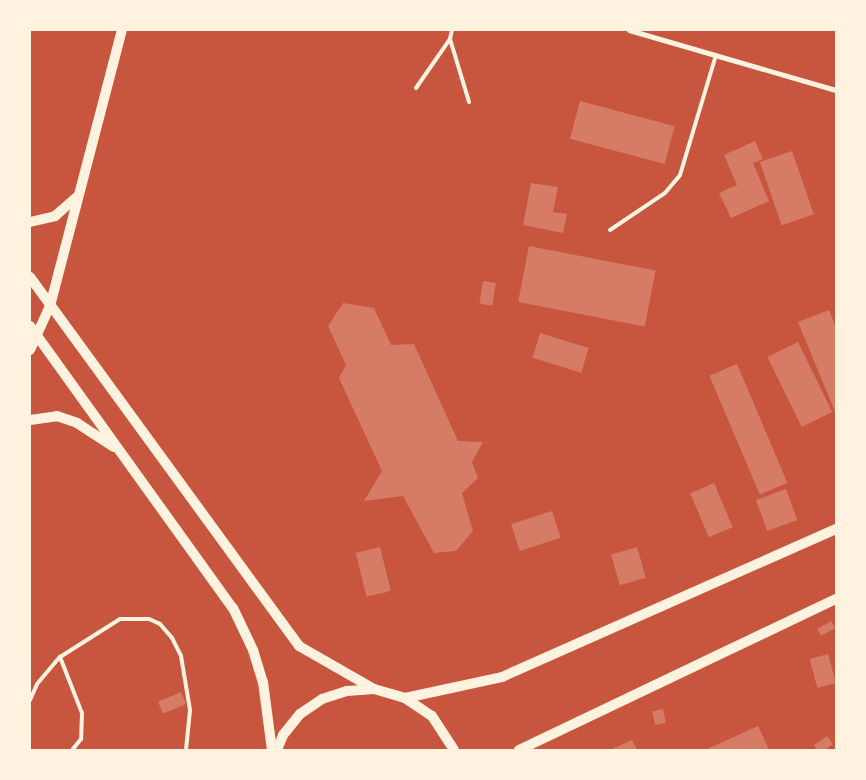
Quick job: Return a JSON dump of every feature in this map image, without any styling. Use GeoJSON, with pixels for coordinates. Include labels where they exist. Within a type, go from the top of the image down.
{"type":"FeatureCollection","features":[{"type":"Feature","properties":{"kind":"main road"},"geometry":{"type":"LineString","coordinates":[[30,350],[32,330],[50,306],[122,30]]}},
{"type":"Feature","properties":{"kind":"main road"},"geometry":{"type":"LineString","coordinates":[[30,222],[55,216],[78,196]]}},
{"type":"Feature","properties":{"kind":"main road"},"geometry":{"type":"LineString","coordinates":[[30,277],[299,646],[374,689],[405,698],[432,716],[454,750]]}},
{"type":"Feature","properties":{"kind":"main road"},"geometry":{"type":"LineString","coordinates":[[32,330],[233,608],[253,650],[263,682],[272,750]]}},
{"type":"Feature","properties":{"kind":"main road"},"geometry":{"type":"LineString","coordinates":[[30,420],[57,416],[78,423],[121,452]]}},
{"type":"Feature","properties":{"kind":"main road"},"geometry":{"type":"LineString","coordinates":[[405,698],[502,677],[836,529]]}},
{"type":"Feature","properties":{"kind":"main road"},"geometry":{"type":"LineString","coordinates":[[519,750],[836,599]]}},
{"type":"Feature","properties":{"kind":"main road"},"geometry":{"type":"LineString","coordinates":[[277,750],[283,735],[300,714],[322,699],[347,691],[374,689]]}},
{"type":"Feature","properties":{"kind":"street"},"geometry":{"type":"LineString","coordinates":[[629,30],[836,90]]}},
{"type":"Feature","properties":{"kind":"lane"},"geometry":{"type":"LineString","coordinates":[[416,88],[450,39],[452,30]]}},
{"type":"Feature","properties":{"kind":"lane"},"geometry":{"type":"LineString","coordinates":[[450,39],[469,102]]}},
{"type":"Feature","properties":{"kind":"lane"},"geometry":{"type":"LineString","coordinates":[[610,230],[665,193],[680,175],[716,55]]}},
{"type":"Feature","properties":{"kind":"lane"},"geometry":{"type":"LineString","coordinates":[[30,700],[37,684],[60,657],[120,619],[133,617],[160,624],[175,644],[185,678],[190,710],[186,750]]}},
{"type":"Feature","properties":{"kind":"lane"},"geometry":{"type":"LineString","coordinates":[[60,657],[82,713],[81,739],[72,750]]}},
{"type":"Feature","properties":{"kind":"building"},"geometry":{"type":"Polygon","coordinates":[[[580,101],[675,126],[665,164],[570,139],[580,101]]]}},
{"type":"Feature","properties":{"kind":"building"},"geometry":{"type":"Polygon","coordinates":[[[755,141],[763,159],[753,163],[769,201],[731,218],[719,193],[737,185],[724,155],[755,141]]]}},
{"type":"Feature","properties":{"kind":"building"},"geometry":{"type":"Polygon","coordinates":[[[792,151],[814,214],[782,225],[760,162],[792,151]]]}},
{"type":"Feature","properties":{"kind":"building"},"geometry":{"type":"Polygon","coordinates":[[[531,183],[558,187],[553,212],[567,214],[563,233],[523,225],[531,183]]]}},
{"type":"Feature","properties":{"kind":"building"},"geometry":{"type":"Polygon","coordinates":[[[529,246],[656,271],[645,327],[518,302],[529,246]]]}},
{"type":"Feature","properties":{"kind":"building"},"geometry":{"type":"Polygon","coordinates":[[[483,281],[496,283],[492,306],[479,304],[483,281]]]}},
{"type":"Feature","properties":{"kind":"building"},"geometry":{"type":"Polygon","coordinates":[[[343,303],[374,308],[391,345],[414,344],[458,441],[483,442],[472,462],[478,478],[462,493],[473,531],[456,551],[434,553],[403,496],[364,501],[382,471],[339,378],[346,365],[328,326],[343,303]]]}},
{"type":"Feature","properties":{"kind":"building"},"geometry":{"type":"Polygon","coordinates":[[[829,310],[836,328],[836,414],[798,322],[829,310]]]}},
{"type":"Feature","properties":{"kind":"building"},"geometry":{"type":"Polygon","coordinates":[[[540,333],[589,348],[581,373],[532,358],[540,333]]]}},
{"type":"Feature","properties":{"kind":"building"},"geometry":{"type":"Polygon","coordinates":[[[798,342],[832,412],[802,427],[767,357],[798,342]]]}},
{"type":"Feature","properties":{"kind":"building"},"geometry":{"type":"Polygon","coordinates":[[[737,364],[787,483],[760,494],[709,376],[737,364]]]}},
{"type":"Feature","properties":{"kind":"building"},"geometry":{"type":"Polygon","coordinates":[[[714,483],[733,527],[709,537],[690,493],[714,483]]]}},
{"type":"Feature","properties":{"kind":"building"},"geometry":{"type":"Polygon","coordinates":[[[786,489],[797,520],[767,531],[756,500],[786,489]]]}},
{"type":"Feature","properties":{"kind":"building"},"geometry":{"type":"Polygon","coordinates":[[[552,511],[561,538],[520,551],[511,524],[552,511]]]}},
{"type":"Feature","properties":{"kind":"building"},"geometry":{"type":"Polygon","coordinates":[[[380,547],[391,591],[367,597],[356,553],[380,547]]]}},
{"type":"Feature","properties":{"kind":"building"},"geometry":{"type":"Polygon","coordinates":[[[637,547],[646,578],[620,585],[611,554],[637,547]]]}},
{"type":"Feature","properties":{"kind":"building"},"geometry":{"type":"Polygon","coordinates":[[[831,621],[835,628],[821,636],[817,629],[831,621]]]}},
{"type":"Feature","properties":{"kind":"building"},"geometry":{"type":"Polygon","coordinates":[[[828,654],[836,683],[817,688],[810,659],[828,654]]]}},
{"type":"Feature","properties":{"kind":"building"},"geometry":{"type":"Polygon","coordinates":[[[181,692],[186,704],[163,714],[158,702],[181,692]]]}},
{"type":"Feature","properties":{"kind":"building"},"geometry":{"type":"Polygon","coordinates":[[[663,709],[666,723],[655,725],[652,711],[663,709]]]}},
{"type":"Feature","properties":{"kind":"building"},"geometry":{"type":"Polygon","coordinates":[[[758,726],[769,750],[705,750],[758,726]]]}},
{"type":"Feature","properties":{"kind":"building"},"geometry":{"type":"Polygon","coordinates":[[[827,736],[833,744],[825,750],[817,750],[814,745],[827,736]]]}},
{"type":"Feature","properties":{"kind":"building"},"geometry":{"type":"Polygon","coordinates":[[[632,740],[637,750],[610,750],[632,740]]]}}]}
